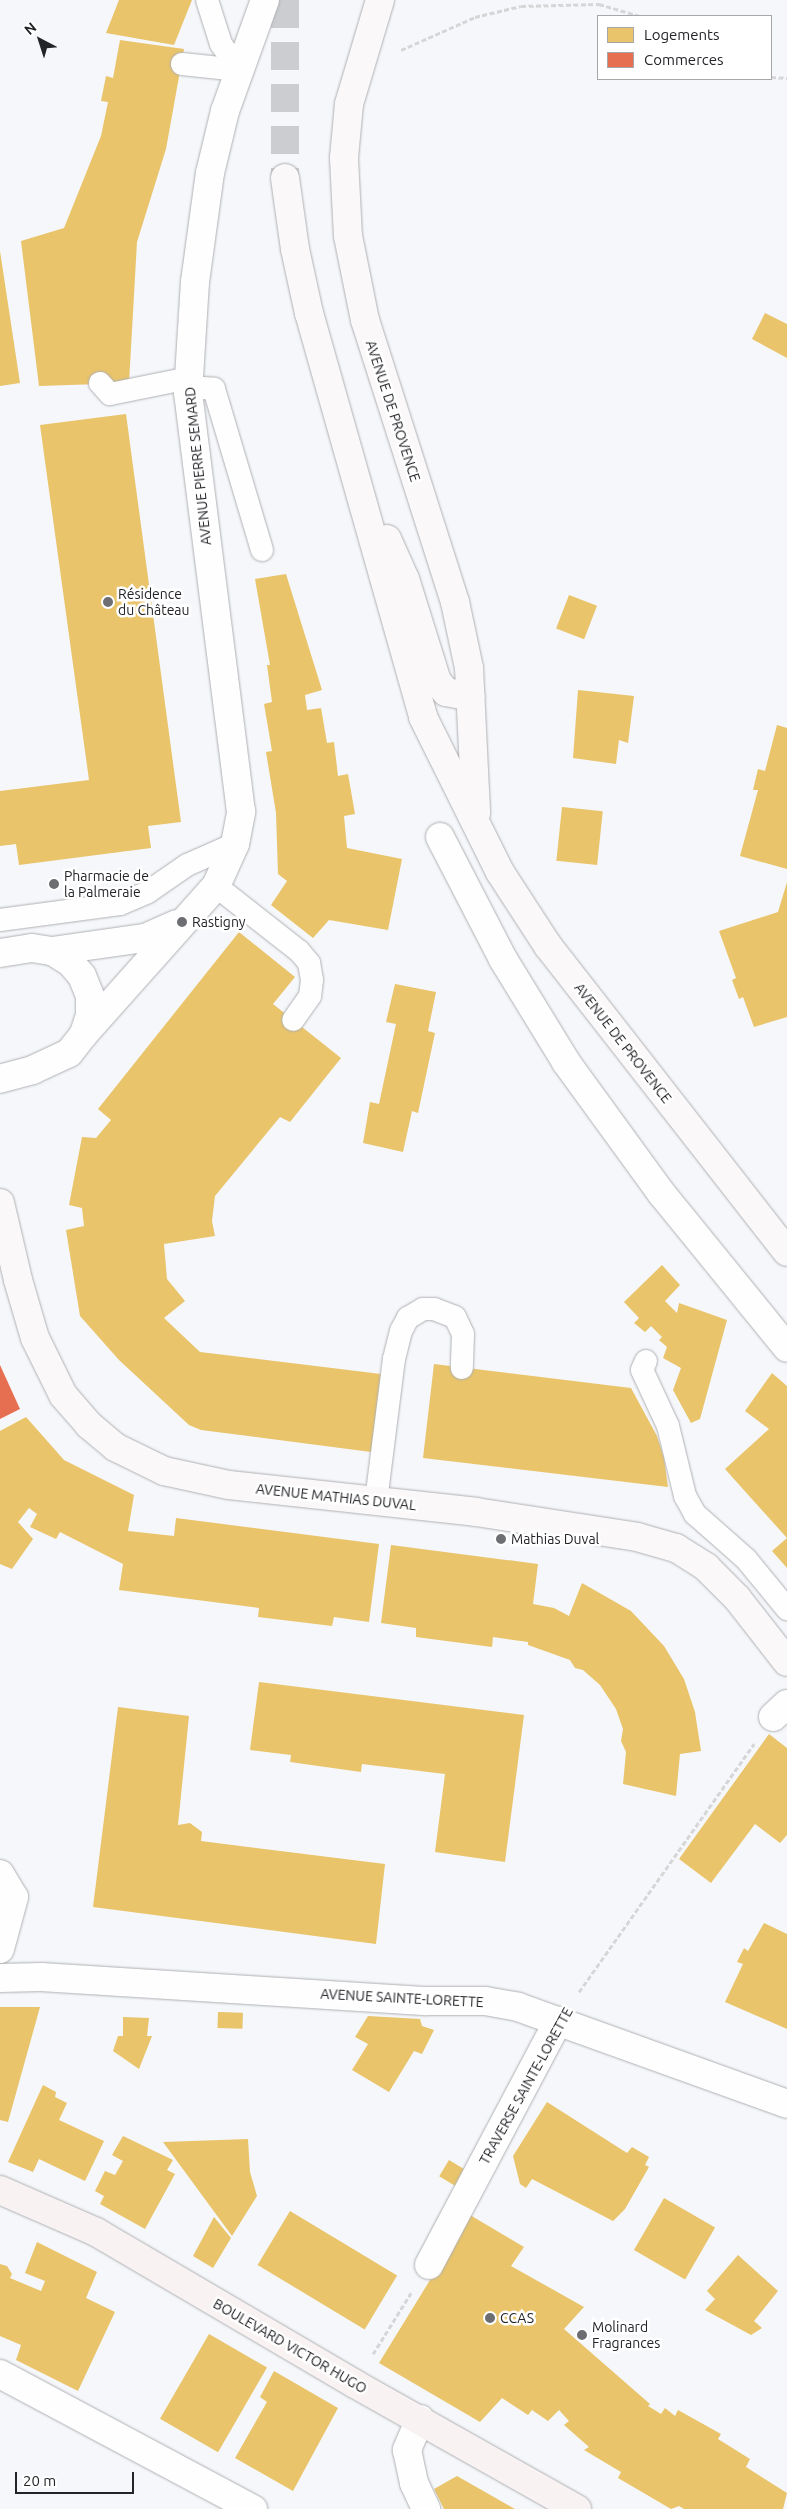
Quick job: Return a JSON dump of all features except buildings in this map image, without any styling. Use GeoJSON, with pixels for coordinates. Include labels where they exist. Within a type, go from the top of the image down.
{"type":"FeatureCollection","features":[{"type":"Feature","properties":{"kind":"main road","name":"AVENUE DE PROVENCE"},"geometry":{"type":"LineString","coordinates":[[380,0],[349,104],[344,158],[348,236],[365,320],[455,602],[470,668],[477,822]]}},
{"type":"Feature","properties":{"kind":"main road","name":"AVENUE DE PROVENCE"},"geometry":{"type":"LineString","coordinates":[[285,178],[295,249],[309,313],[354,464],[423,717],[477,822],[500,872],[548,946],[787,1252]]}},
{"type":"Feature","properties":{"kind":"main road"},"geometry":{"type":"LineString","coordinates":[[354,464],[405,579],[436,681],[446,692],[471,697]]}},
{"type":"Feature","properties":{"kind":"main road","name":"AVENUE MATHIAS DUVAL"},"geometry":{"type":"LineString","coordinates":[[0,1203],[35,1338],[63,1395],[89,1425],[115,1447],[164,1471],[228,1485],[510,1517],[636,1537],[676,1548],[706,1567],[737,1598],[787,1662]]}},
{"type":"Feature","properties":{"kind":"main road","name":"BOULEVARD VICTOR HUGO"},"geometry":{"type":"LineString","coordinates":[[0,2190],[96,2232],[355,2384],[577,2509]]}},
{"type":"Feature","properties":{"kind":"street","name":"AVENUE PIERRE SEMARD"},"geometry":{"type":"LineString","coordinates":[[0,1079],[51,1063],[69,1053],[182,922],[216,886],[235,844],[241,812],[238,768],[202,519],[189,383],[195,282],[210,173],[239,70],[265,0]]}},
{"type":"Feature","properties":{"kind":"street"},"geometry":{"type":"LineString","coordinates":[[440,836],[504,959],[566,1062],[662,1194],[787,1348]]}},
{"type":"Feature","properties":{"kind":"street","name":"AVENUE PIERRE SEMARD"},"geometry":{"type":"LineString","coordinates":[[0,953],[32,948],[52,951],[83,948],[145,938],[182,922]]}},
{"type":"Feature","properties":{"kind":"street"},"geometry":{"type":"LineString","coordinates":[[52,951],[71,963],[82,976],[90,996],[90,1015],[84,1034]]}},
{"type":"Feature","properties":{"kind":"street"},"geometry":{"type":"LineString","coordinates":[[0,1874],[14,1897],[0,1949]]}},
{"type":"Feature","properties":{"kind":"street","name":"AVENUE SAINTE-LORETTE"},"geometry":{"type":"LineString","coordinates":[[0,1978],[41,1977],[417,2000],[485,2000],[518,2007],[787,2104]]}},
{"type":"Feature","properties":{"kind":"street","name":"TRAVERSE SAINTE-LORETTE"},"geometry":{"type":"LineString","coordinates":[[429,2265],[558,2021]]}},
{"type":"Feature","properties":{"kind":"street"},"geometry":{"type":"LineString","coordinates":[[0,2374],[253,2509]]}},
{"type":"Feature","properties":{"kind":"street"},"geometry":{"type":"LineString","coordinates":[[420,2419],[407,2450],[414,2483],[426,2509]]}},
{"type":"Feature","properties":{"kind":"lane"},"geometry":{"type":"LineString","coordinates":[[207,0],[220,44],[239,70]]}},
{"type":"Feature","properties":{"kind":"lane"},"geometry":{"type":"LineString","coordinates":[[182,64],[239,70]]}},
{"type":"Feature","properties":{"kind":"lane"},"geometry":{"type":"LineString","coordinates":[[100,383],[110,394],[189,383],[214,389],[262,550]]}},
{"type":"Feature","properties":{"kind":"lane"},"geometry":{"type":"LineString","coordinates":[[0,920],[73,912],[120,904],[148,892],[187,865],[235,844]]}},
{"type":"Feature","properties":{"kind":"lane"},"geometry":{"type":"LineString","coordinates":[[216,886],[299,952],[309,963],[312,980],[310,996],[293,1020]]}},
{"type":"Feature","properties":{"kind":"lane"},"geometry":{"type":"LineString","coordinates":[[73,912],[83,948]]}},
{"type":"Feature","properties":{"kind":"lane"},"geometry":{"type":"LineString","coordinates":[[376,1501],[394,1359],[401,1331],[408,1318],[423,1309],[434,1309],[455,1318],[463,1334],[462,1368]]}},
{"type":"Feature","properties":{"kind":"lane"},"geometry":{"type":"LineString","coordinates":[[646,1361],[642,1370],[668,1426],[685,1496],[695,1514],[746,1559],[787,1609]]}},
{"type":"Feature","properties":{"kind":"lane"},"geometry":{"type":"LineString","coordinates":[[765,1634],[787,1617]]}},
{"type":"Feature","properties":{"kind":"path"},"geometry":{"type":"LineString","coordinates":[[362,64],[414,45],[475,17],[521,6],[599,4],[637,15]]}},
{"type":"Feature","properties":{"kind":"path"},"geometry":{"type":"LineString","coordinates":[[772,77],[787,78]]}},
{"type":"Feature","properties":{"kind":"path","name":"TRAVERSE SAINTE-LORETTE"},"geometry":{"type":"LineString","coordinates":[[558,2021],[780,1711]]}},
{"type":"Feature","properties":{"kind":"path"},"geometry":{"type":"LineString","coordinates":[[355,2384],[429,2265]]}},
{"type":"Feature","properties":{"kind":"tunnel"},"geometry":{"type":"LineString","coordinates":[[285,0],[285,178]]}},
{"type":"Feature","properties":{"kind":"place","name":"Résidence du Château"},"geometry":{"type":"Point","coordinates":[108,602]}},
{"type":"Feature","properties":{"kind":"place","name":"Pharmacie de la Palmeraie"},"geometry":{"type":"Point","coordinates":[54,884]}},
{"type":"Feature","properties":{"kind":"place","name":"Rastigny"},"geometry":{"type":"Point","coordinates":[182,922]}},
{"type":"Feature","properties":{"kind":"place","name":"Mathias Duval"},"geometry":{"type":"Point","coordinates":[501,1539]}},
{"type":"Feature","properties":{"kind":"place","name":"CCAS"},"geometry":{"type":"Point","coordinates":[490,2318]}},
{"type":"Feature","properties":{"kind":"place","name":"Molinard Fragrances"},"geometry":{"type":"Point","coordinates":[582,2335]}}]}
